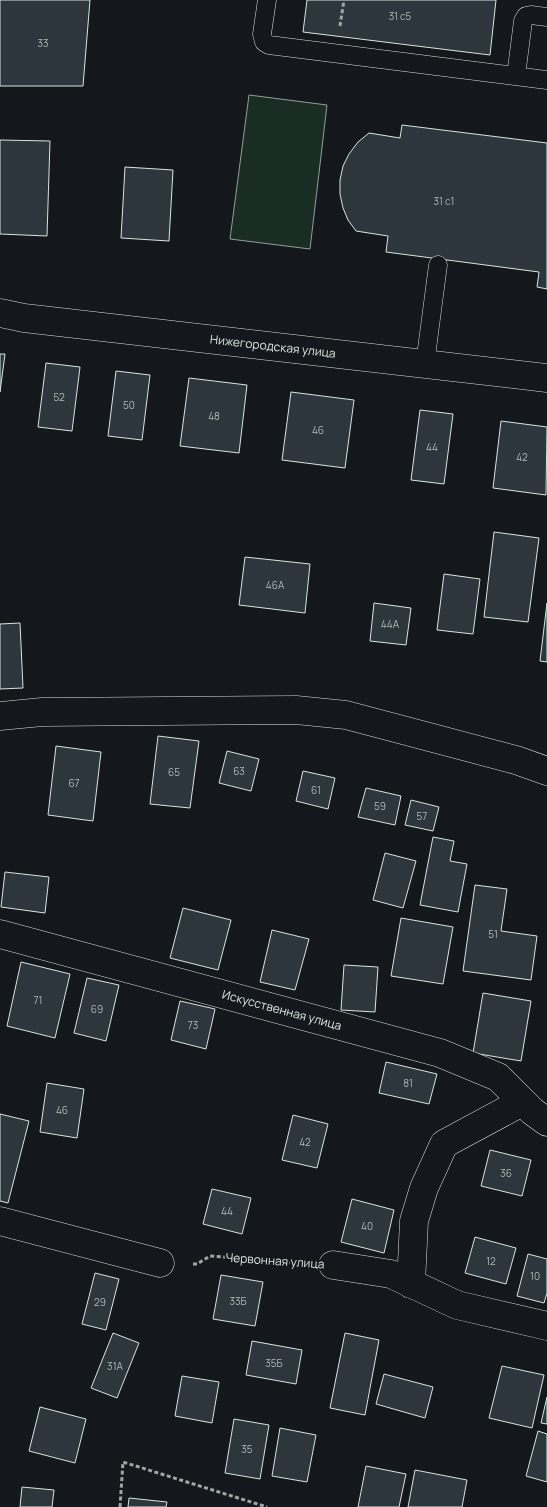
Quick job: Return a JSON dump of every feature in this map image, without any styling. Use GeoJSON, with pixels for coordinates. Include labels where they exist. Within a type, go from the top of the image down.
{"type":"FeatureCollection","features":[{"type":"Feature","properties":{"kind":"street","name":"Нижегородская улица"},"geometry":{"type":"LineString","coordinates":[[0,313],[24,318],[547,378]]}},
{"type":"Feature","properties":{"kind":"street"},"geometry":{"type":"LineString","coordinates":[[0,716],[42,712],[296,710],[338,714],[516,760],[547,771]]}},
{"type":"Feature","properties":{"kind":"street","name":"Искусственная улица"},"geometry":{"type":"LineString","coordinates":[[0,934],[440,1053],[498,1077],[522,1102],[547,1122]]}},
{"type":"Feature","properties":{"kind":"street"},"geometry":{"type":"LineString","coordinates":[[411,1284],[414,1221],[424,1188],[444,1144],[522,1102]]}},
{"type":"Feature","properties":{"kind":"street"},"geometry":{"type":"LineString","coordinates":[[0,1221],[160,1263]]}},
{"type":"Feature","properties":{"kind":"street","name":"Червонная улица"},"geometry":{"type":"LineString","coordinates":[[333,1265],[391,1274],[457,1305],[547,1326]]}},
{"type":"Feature","properties":{"kind":"lane"},"geometry":{"type":"LineString","coordinates":[[267,0],[262,34],[264,42],[269,45],[547,80]]}},
{"type":"Feature","properties":{"kind":"lane"},"geometry":{"type":"LineString","coordinates":[[516,76],[523,21],[526,16],[531,15],[547,17]]}},
{"type":"Feature","properties":{"kind":"lane"},"geometry":{"type":"LineString","coordinates":[[425,364],[438,265]]}},
{"type":"Feature","properties":{"kind":"path","name":"Червонная улица"},"geometry":{"type":"LineString","coordinates":[[160,1263],[197,1264],[210,1256],[333,1265]]}},
{"type":"Feature","properties":{"kind":"path"},"geometry":{"type":"LineString","coordinates":[[120,1507],[123,1462],[267,1507]]}},
{"type":"Feature","properties":{"kind":"green space"},"geometry":{"type":"Polygon","coordinates":[[[249,95],[327,105],[310,249],[230,239],[249,95]]]}},
{"type":"Feature","properties":{"kind":"building"},"geometry":{"type":"Polygon","coordinates":[[[0,0],[90,0],[83,86],[0,86],[0,0]]]}},
{"type":"Feature","properties":{"kind":"building"},"geometry":{"type":"Polygon","coordinates":[[[307,0],[496,0],[490,55],[303,32],[307,0]]]}},
{"type":"Feature","properties":{"kind":"building"},"geometry":{"type":"Polygon","coordinates":[[[402,125],[547,143],[547,289],[537,287],[539,272],[386,252],[388,236],[356,231],[348,220],[340,194],[343,166],[358,142],[369,133],[400,138],[402,125]]]}},
{"type":"Feature","properties":{"kind":"building"},"geometry":{"type":"Polygon","coordinates":[[[0,140],[50,141],[47,236],[0,234],[0,140]]]}},
{"type":"Feature","properties":{"kind":"building"},"geometry":{"type":"Polygon","coordinates":[[[125,167],[173,170],[169,241],[121,238],[125,167]]]}},
{"type":"Feature","properties":{"kind":"building"},"geometry":{"type":"Polygon","coordinates":[[[0,354],[5,354],[0,392],[0,354]]]}},
{"type":"Feature","properties":{"kind":"building"},"geometry":{"type":"Polygon","coordinates":[[[46,363],[80,367],[72,431],[38,427],[46,363]]]}},
{"type":"Feature","properties":{"kind":"building"},"geometry":{"type":"Polygon","coordinates":[[[116,371],[150,375],[142,440],[108,436],[116,371]]]}},
{"type":"Feature","properties":{"kind":"building"},"geometry":{"type":"Polygon","coordinates":[[[189,378],[247,385],[239,453],[180,446],[189,378]]]}},
{"type":"Feature","properties":{"kind":"building"},"geometry":{"type":"Polygon","coordinates":[[[291,392],[354,400],[345,468],[282,460],[291,392]]]}},
{"type":"Feature","properties":{"kind":"building"},"geometry":{"type":"Polygon","coordinates":[[[420,410],[453,414],[444,484],[411,480],[420,410]]]}},
{"type":"Feature","properties":{"kind":"building"},"geometry":{"type":"Polygon","coordinates":[[[501,421],[547,427],[546,495],[493,488],[501,421]]]}},
{"type":"Feature","properties":{"kind":"building"},"geometry":{"type":"Polygon","coordinates":[[[494,532],[539,538],[528,622],[484,617],[494,532]]]}},
{"type":"Feature","properties":{"kind":"building"},"geometry":{"type":"Polygon","coordinates":[[[245,557],[310,564],[305,613],[239,605],[245,557]]]}},
{"type":"Feature","properties":{"kind":"building"},"geometry":{"type":"Polygon","coordinates":[[[444,574],[480,579],[473,634],[437,630],[444,574]]]}},
{"type":"Feature","properties":{"kind":"building"},"geometry":{"type":"Polygon","coordinates":[[[374,603],[411,608],[406,645],[370,641],[374,603]]]}},
{"type":"Feature","properties":{"kind":"building"},"geometry":{"type":"Polygon","coordinates":[[[547,603],[547,662],[540,661],[547,603]]]}},
{"type":"Feature","properties":{"kind":"building"},"geometry":{"type":"Polygon","coordinates":[[[20,623],[23,688],[0,689],[0,624],[20,623]]]}},
{"type":"Feature","properties":{"kind":"building"},"geometry":{"type":"Polygon","coordinates":[[[158,736],[199,741],[190,808],[150,804],[158,736]]]}},
{"type":"Feature","properties":{"kind":"building"},"geometry":{"type":"Polygon","coordinates":[[[56,746],[101,752],[93,821],[48,815],[56,746]]]}},
{"type":"Feature","properties":{"kind":"building"},"geometry":{"type":"Polygon","coordinates":[[[227,751],[259,759],[251,791],[219,783],[227,751]]]}},
{"type":"Feature","properties":{"kind":"building"},"geometry":{"type":"Polygon","coordinates":[[[303,771],[335,778],[328,809],[296,801],[303,771]]]}},
{"type":"Feature","properties":{"kind":"building"},"geometry":{"type":"Polygon","coordinates":[[[366,788],[401,796],[395,825],[358,817],[366,788]]]}},
{"type":"Feature","properties":{"kind":"building"},"geometry":{"type":"Polygon","coordinates":[[[411,800],[439,807],[433,831],[405,825],[411,800]]]}},
{"type":"Feature","properties":{"kind":"building"},"geometry":{"type":"Polygon","coordinates":[[[433,837],[454,841],[450,861],[467,864],[458,912],[420,905],[433,837]]]}},
{"type":"Feature","properties":{"kind":"building"},"geometry":{"type":"Polygon","coordinates":[[[385,853],[416,861],[403,908],[373,900],[385,853]]]}},
{"type":"Feature","properties":{"kind":"building"},"geometry":{"type":"Polygon","coordinates":[[[5,872],[49,877],[45,913],[1,907],[5,872]]]}},
{"type":"Feature","properties":{"kind":"building"},"geometry":{"type":"Polygon","coordinates":[[[475,885],[507,889],[501,931],[537,936],[531,980],[463,971],[475,885]]]}},
{"type":"Feature","properties":{"kind":"building"},"geometry":{"type":"Polygon","coordinates":[[[183,908],[231,920],[218,970],[170,958],[183,908]]]}},
{"type":"Feature","properties":{"kind":"building"},"geometry":{"type":"Polygon","coordinates":[[[401,918],[453,927],[443,984],[391,976],[401,918]]]}},
{"type":"Feature","properties":{"kind":"building"},"geometry":{"type":"Polygon","coordinates":[[[272,930],[309,939],[295,990],[260,982],[272,930]]]}},
{"type":"Feature","properties":{"kind":"building"},"geometry":{"type":"Polygon","coordinates":[[[21,962],[70,974],[55,1038],[7,1026],[21,962]]]}},
{"type":"Feature","properties":{"kind":"building"},"geometry":{"type":"Polygon","coordinates":[[[344,965],[378,967],[375,1012],[341,1010],[344,965]]]}},
{"type":"Feature","properties":{"kind":"building"},"geometry":{"type":"Polygon","coordinates":[[[87,978],[119,985],[106,1041],[74,1033],[87,978]]]}},
{"type":"Feature","properties":{"kind":"building"},"geometry":{"type":"Polygon","coordinates":[[[483,993],[531,1001],[521,1061],[473,1053],[483,993]]]}},
{"type":"Feature","properties":{"kind":"building"},"geometry":{"type":"Polygon","coordinates":[[[180,1001],[215,1009],[206,1049],[171,1040],[180,1001]]]}},
{"type":"Feature","properties":{"kind":"building"},"geometry":{"type":"Polygon","coordinates":[[[386,1062],[437,1074],[429,1104],[379,1093],[386,1062]]]}},
{"type":"Feature","properties":{"kind":"building"},"geometry":{"type":"Polygon","coordinates":[[[47,1083],[84,1089],[77,1138],[40,1132],[47,1083]]]}},
{"type":"Feature","properties":{"kind":"building"},"geometry":{"type":"Polygon","coordinates":[[[0,1114],[29,1121],[8,1203],[0,1201],[0,1114]]]}},
{"type":"Feature","properties":{"kind":"building"},"geometry":{"type":"Polygon","coordinates":[[[293,1115],[328,1124],[317,1168],[282,1160],[293,1115]]]}},
{"type":"Feature","properties":{"kind":"building"},"geometry":{"type":"Polygon","coordinates":[[[490,1150],[531,1160],[522,1196],[481,1186],[490,1150]]]}},
{"type":"Feature","properties":{"kind":"building"},"geometry":{"type":"Polygon","coordinates":[[[212,1189],[251,1198],[242,1234],[203,1224],[212,1189]]]}},
{"type":"Feature","properties":{"kind":"building"},"geometry":{"type":"Polygon","coordinates":[[[352,1199],[394,1210],[384,1253],[341,1242],[352,1199]]]}},
{"type":"Feature","properties":{"kind":"building"},"geometry":{"type":"Polygon","coordinates":[[[475,1237],[516,1248],[506,1284],[465,1273],[475,1237]]]}},
{"type":"Feature","properties":{"kind":"building"},"geometry":{"type":"Polygon","coordinates":[[[528,1254],[547,1259],[547,1293],[544,1303],[517,1296],[528,1254]]]}},
{"type":"Feature","properties":{"kind":"building"},"geometry":{"type":"Polygon","coordinates":[[[95,1273],[119,1279],[106,1330],[82,1324],[95,1273]]]}},
{"type":"Feature","properties":{"kind":"building"},"geometry":{"type":"Polygon","coordinates":[[[221,1275],[263,1282],[255,1326],[213,1319],[221,1275]]]}},
{"type":"Feature","properties":{"kind":"building"},"geometry":{"type":"Polygon","coordinates":[[[113,1333],[139,1343],[117,1398],[91,1388],[113,1333]]]}},
{"type":"Feature","properties":{"kind":"building"},"geometry":{"type":"Polygon","coordinates":[[[345,1333],[379,1340],[365,1415],[330,1408],[345,1333]]]}},
{"type":"Feature","properties":{"kind":"building"},"geometry":{"type":"Polygon","coordinates":[[[252,1341],[302,1350],[296,1384],[246,1375],[252,1341]]]}},
{"type":"Feature","properties":{"kind":"building"},"geometry":{"type":"Polygon","coordinates":[[[502,1366],[544,1375],[532,1428],[489,1418],[502,1366]]]}},
{"type":"Feature","properties":{"kind":"building"},"geometry":{"type":"Polygon","coordinates":[[[384,1374],[433,1387],[425,1418],[376,1404],[384,1374]]]}},
{"type":"Feature","properties":{"kind":"building"},"geometry":{"type":"Polygon","coordinates":[[[182,1376],[219,1382],[212,1423],[175,1416],[182,1376]]]}},
{"type":"Feature","properties":{"kind":"building"},"geometry":{"type":"Polygon","coordinates":[[[547,1397],[547,1424],[541,1423],[547,1397]]]}},
{"type":"Feature","properties":{"kind":"building"},"geometry":{"type":"Polygon","coordinates":[[[40,1407],[86,1419],[75,1463],[29,1451],[40,1407]]]}},
{"type":"Feature","properties":{"kind":"building"},"geometry":{"type":"Polygon","coordinates":[[[234,1419],[269,1425],[260,1479],[225,1473],[234,1419]]]}},
{"type":"Feature","properties":{"kind":"building"},"geometry":{"type":"Polygon","coordinates":[[[280,1428],[316,1435],[307,1482],[272,1476],[280,1428]]]}},
{"type":"Feature","properties":{"kind":"building"},"geometry":{"type":"Polygon","coordinates":[[[538,1431],[547,1434],[547,1482],[526,1476],[538,1431]]]}},
{"type":"Feature","properties":{"kind":"building"},"geometry":{"type":"Polygon","coordinates":[[[366,1466],[406,1474],[399,1507],[358,1507],[366,1466]]]}},
{"type":"Feature","properties":{"kind":"building"},"geometry":{"type":"Polygon","coordinates":[[[415,1470],[467,1480],[462,1507],[408,1507],[415,1470]]]}},
{"type":"Feature","properties":{"kind":"building"},"geometry":{"type":"Polygon","coordinates":[[[22,1487],[54,1490],[52,1507],[20,1507],[22,1487]]]}},
{"type":"Feature","properties":{"kind":"building"},"geometry":{"type":"Polygon","coordinates":[[[129,1498],[167,1502],[166,1507],[128,1507],[129,1498]]]}}]}
